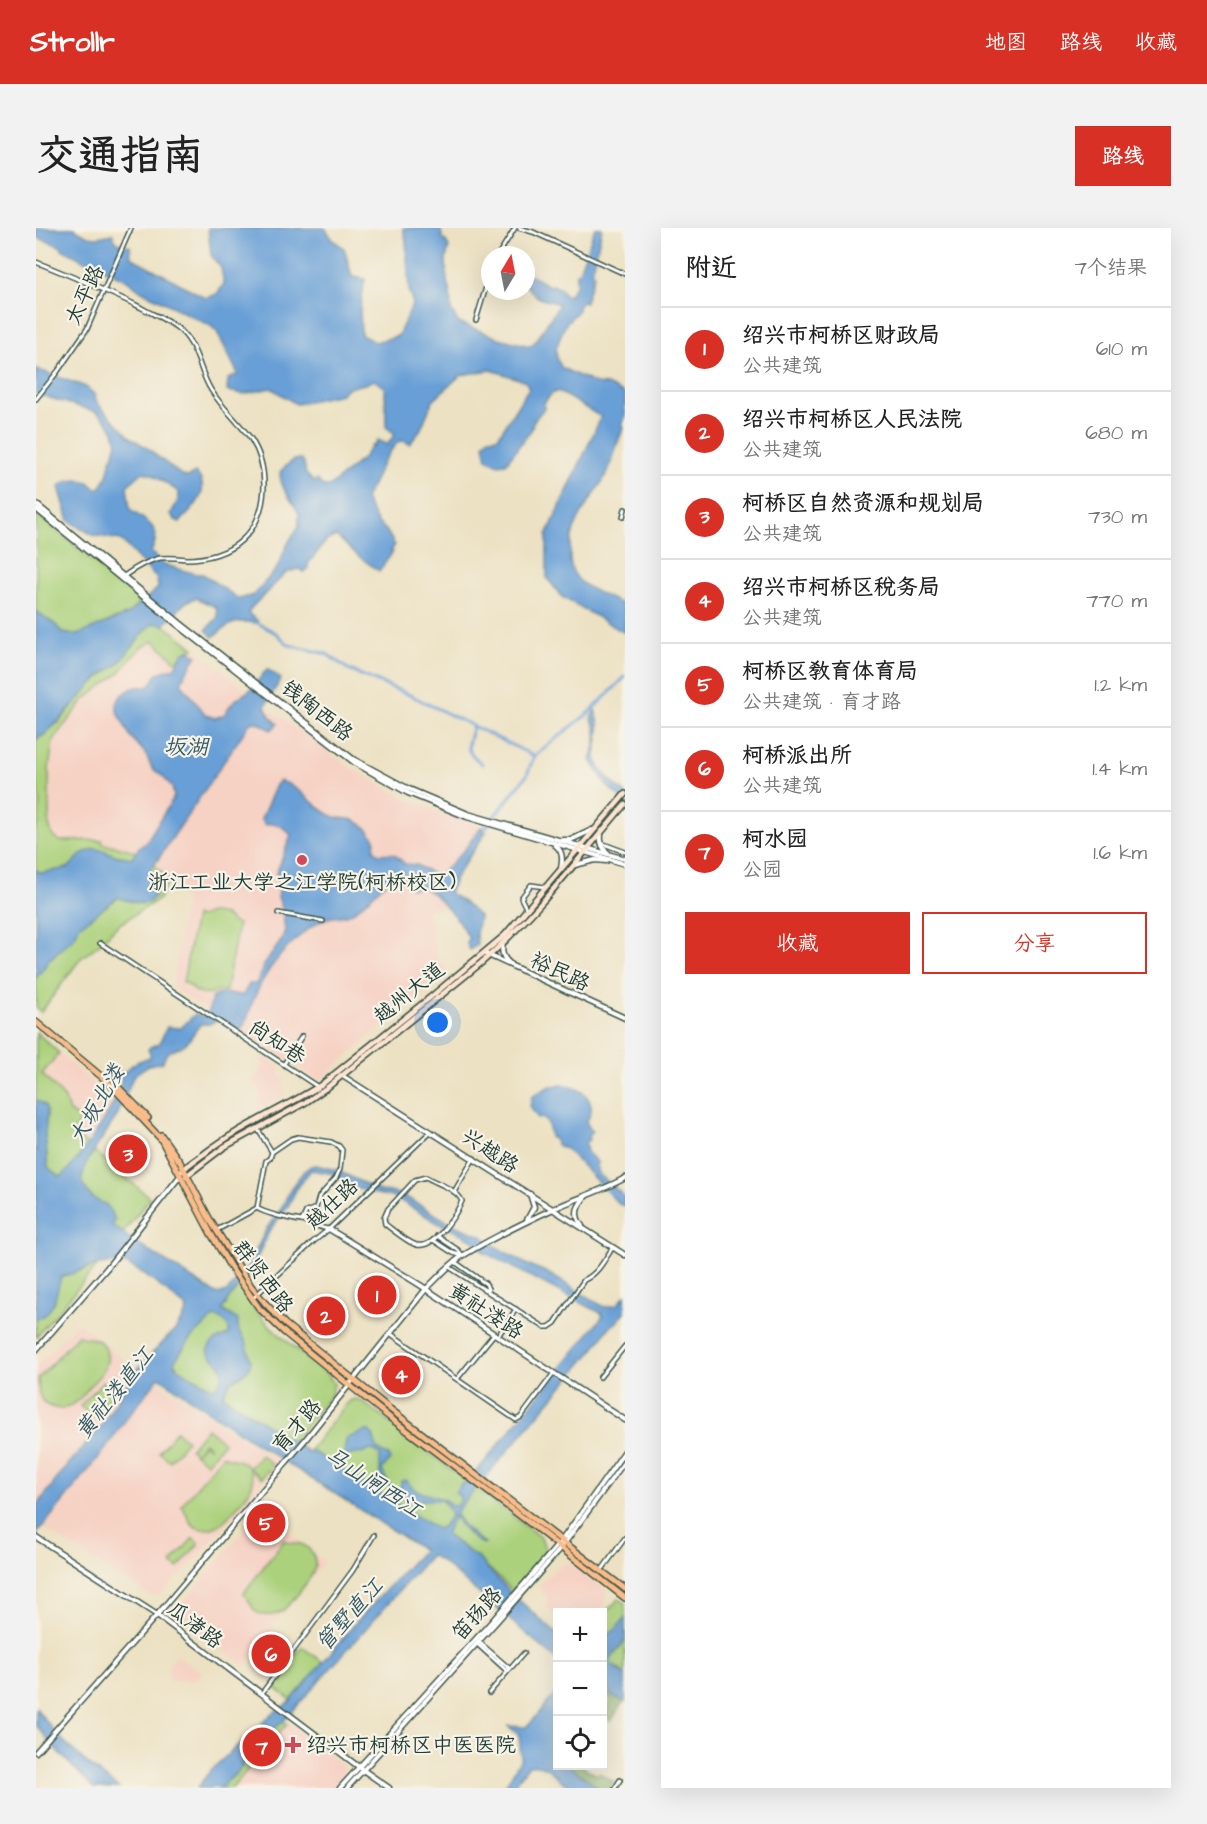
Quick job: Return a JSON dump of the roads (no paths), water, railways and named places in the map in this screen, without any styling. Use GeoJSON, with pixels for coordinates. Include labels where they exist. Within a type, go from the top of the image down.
{"type":"FeatureCollection","features":[{"type":"Feature","properties":{"kind":"main road","name":"越州大道"},"geometry":{"type":"LineString","coordinates":[[183,1176],[224,1147],[306,1102],[486,954],[527,910],[625,794]]}},
{"type":"Feature","properties":{"kind":"main road","name":"越州大道"},"geometry":{"type":"LineString","coordinates":[[486,954],[503,943],[625,805]]}},
{"type":"Feature","properties":{"kind":"main road","name":"群贤西路"},"geometry":{"type":"LineString","coordinates":[[36,1017],[118,1089],[166,1140],[183,1169],[183,1176],[210,1232],[255,1296],[259,1308],[285,1333],[561,1544],[625,1598]]}},
{"type":"Feature","properties":{"kind":"main road","name":"越州大道"},"geometry":{"type":"LineString","coordinates":[[183,1169],[236,1132],[340,1074]]}},
{"type":"Feature","properties":{"kind":"main road","name":"群贤西路"},"geometry":{"type":"LineString","coordinates":[[126,1097],[161,1140],[217,1230],[240,1275]]}},
{"type":"Feature","properties":{"kind":"main road","name":"群贤西路"},"geometry":{"type":"LineString","coordinates":[[561,1544],[625,1589]]}},
{"type":"Feature","properties":{"kind":"street","name":"太平路"},"geometry":{"type":"LineString","coordinates":[[37,398],[87,329],[131,228]]}},
{"type":"Feature","properties":{"kind":"street"},"geometry":{"type":"LineString","coordinates":[[504,246],[517,228],[532,232],[625,274]]}},
{"type":"Feature","properties":{"kind":"street"},"geometry":{"type":"LineString","coordinates":[[36,262],[105,290],[176,327],[193,346],[209,387],[252,441],[258,455],[263,473],[262,507],[251,531],[242,541],[229,549],[201,558],[165,558],[144,564],[124,576]]}},
{"type":"Feature","properties":{"kind":"street"},"geometry":{"type":"LineString","coordinates":[[476,320],[482,300]]}},
{"type":"Feature","properties":{"kind":"street","name":"钱陶西路"},"geometry":{"type":"LineString","coordinates":[[36,504],[124,576],[137,590]]}},
{"type":"Feature","properties":{"kind":"street","name":"钱陶西路"},"geometry":{"type":"LineString","coordinates":[[36,509],[355,764],[408,793],[493,824],[552,843],[625,859]]}},
{"type":"Feature","properties":{"kind":"street"},"geometry":{"type":"LineString","coordinates":[[622,517],[625,509]]}},
{"type":"Feature","properties":{"kind":"street","name":"钱陶西路"},"geometry":{"type":"LineString","coordinates":[[493,824],[558,840],[578,849]]}},
{"type":"Feature","properties":{"kind":"street"},"geometry":{"type":"LineString","coordinates":[[558,840],[571,840],[596,828]]}},
{"type":"Feature","properties":{"kind":"street"},"geometry":{"type":"LineString","coordinates":[[601,832],[601,843],[604,850],[614,856]]}},
{"type":"Feature","properties":{"kind":"street"},"geometry":{"type":"LineString","coordinates":[[552,843],[559,848],[562,857],[560,869]]}},
{"type":"Feature","properties":{"kind":"street"},"geometry":{"type":"LineString","coordinates":[[601,843],[625,852]]}},
{"type":"Feature","properties":{"kind":"street","name":"钱陶西路"},"geometry":{"type":"LineString","coordinates":[[586,851],[625,864]]}},
{"type":"Feature","properties":{"kind":"street"},"geometry":{"type":"LineString","coordinates":[[572,866],[595,860],[618,862]]}},
{"type":"Feature","properties":{"kind":"street"},"geometry":{"type":"LineString","coordinates":[[527,910],[521,898],[531,885],[545,887]]}},
{"type":"Feature","properties":{"kind":"street"},"geometry":{"type":"LineString","coordinates":[[278,913],[323,921]]}},
{"type":"Feature","properties":{"kind":"street","name":"尚知巷"},"geometry":{"type":"LineString","coordinates":[[100,943],[318,1087]]}},
{"type":"Feature","properties":{"kind":"street"},"geometry":{"type":"LineString","coordinates":[[503,943],[501,952],[505,960],[516,968]]}},
{"type":"Feature","properties":{"kind":"street","name":"裕民路"},"geometry":{"type":"LineString","coordinates":[[486,954],[625,1018]]}},
{"type":"Feature","properties":{"kind":"street"},"geometry":{"type":"LineString","coordinates":[[284,1064],[302,1036]]}},
{"type":"Feature","properties":{"kind":"street","name":"兴越路"},"geometry":{"type":"LineString","coordinates":[[340,1074],[625,1255]]}},
{"type":"Feature","properties":{"kind":"street"},"geometry":{"type":"LineString","coordinates":[[257,1128],[272,1152]]}},
{"type":"Feature","properties":{"kind":"street","name":"越仕路"},"geometry":{"type":"LineString","coordinates":[[255,1296],[431,1131]]}},
{"type":"Feature","properties":{"kind":"street"},"geometry":{"type":"LineString","coordinates":[[257,1208],[266,1161],[272,1152],[298,1137],[331,1142],[342,1150],[340,1169],[336,1178],[319,1197],[316,1208],[306,1212],[302,1221]]}},
{"type":"Feature","properties":{"kind":"street"},"geometry":{"type":"LineString","coordinates":[[454,1192],[474,1158]]}},
{"type":"Feature","properties":{"kind":"street","name":"越州大道"},"geometry":{"type":"LineString","coordinates":[[36,1350],[183,1176]]}},
{"type":"Feature","properties":{"kind":"street"},"geometry":{"type":"LineString","coordinates":[[426,1178],[454,1192],[461,1197],[462,1201],[456,1215],[433,1239],[416,1245],[384,1224],[385,1213],[415,1180],[426,1178]]}},
{"type":"Feature","properties":{"kind":"street","name":"育才路"},"geometry":{"type":"LineString","coordinates":[[36,1752],[305,1440],[426,1289],[455,1262],[491,1240],[553,1209],[602,1190],[625,1178]]}},
{"type":"Feature","properties":{"kind":"street"},"geometry":{"type":"LineString","coordinates":[[525,1223],[534,1207],[529,1194]]}},
{"type":"Feature","properties":{"kind":"street"},"geometry":{"type":"LineString","coordinates":[[584,1229],[578,1220],[576,1209],[587,1195]]}},
{"type":"Feature","properties":{"kind":"street"},"geometry":{"type":"LineString","coordinates":[[257,1208],[261,1212],[288,1220],[329,1228]]}},
{"type":"Feature","properties":{"kind":"street"},"geometry":{"type":"LineString","coordinates":[[217,1230],[257,1208]]}},
{"type":"Feature","properties":{"kind":"street","name":"黄社溇路"},"geometry":{"type":"LineString","coordinates":[[329,1228],[625,1420]]}},
{"type":"Feature","properties":{"kind":"street"},"geometry":{"type":"LineString","coordinates":[[437,1236],[463,1256]]}},
{"type":"Feature","properties":{"kind":"street"},"geometry":{"type":"LineString","coordinates":[[433,1239],[453,1253],[463,1256]]}},
{"type":"Feature","properties":{"kind":"street"},"geometry":{"type":"LineString","coordinates":[[455,1262],[486,1284],[488,1292],[544,1327],[549,1327],[555,1323],[584,1280],[592,1277],[612,1247]]}},
{"type":"Feature","properties":{"kind":"street"},"geometry":{"type":"LineString","coordinates":[[449,1267],[485,1290],[488,1289]]}},
{"type":"Feature","properties":{"kind":"street"},"geometry":{"type":"LineString","coordinates":[[457,1379],[516,1310]]}},
{"type":"Feature","properties":{"kind":"street"},"geometry":{"type":"LineString","coordinates":[[391,1334],[516,1420],[521,1417],[554,1373]]}},
{"type":"Feature","properties":{"kind":"street"},"geometry":{"type":"LineString","coordinates":[[600,1377],[625,1346]]}},
{"type":"Feature","properties":{"kind":"street","name":"笛扬路"},"geometry":{"type":"LineString","coordinates":[[561,1544],[625,1451]]}},
{"type":"Feature","properties":{"kind":"street","name":"笛扬路"},"geometry":{"type":"LineString","coordinates":[[340,1788],[361,1769],[478,1643],[561,1544],[625,1461]]}},
{"type":"Feature","properties":{"kind":"street"},"geometry":{"type":"LineString","coordinates":[[262,1694],[353,1570],[374,1535]]}},
{"type":"Feature","properties":{"kind":"street","name":"瓜渚路"},"geometry":{"type":"LineString","coordinates":[[37,1538],[157,1614],[389,1788]]}},
{"type":"Feature","properties":{"kind":"street"},"geometry":{"type":"LineString","coordinates":[[601,1571],[625,1538]]}},
{"type":"Feature","properties":{"kind":"street","name":"笛扬路"},"geometry":{"type":"LineString","coordinates":[[347,1788],[361,1769],[497,1619]]}},
{"type":"Feature","properties":{"kind":"street"},"geometry":{"type":"LineString","coordinates":[[478,1643],[509,1670]]}},
{"type":"Feature","properties":{"kind":"street"},"geometry":{"type":"LineString","coordinates":[[489,1693],[524,1653]]}},
{"type":"Feature","properties":{"kind":"street"},"geometry":{"type":"LineString","coordinates":[[615,1788],[620,1780]]}},
{"type":"Feature","properties":{"kind":"water"},"geometry":{"type":"Polygon","coordinates":[[[36,228],[74,228],[88,236],[98,237],[113,234],[116,242],[130,246],[131,257],[206,298],[217,294],[224,284],[221,268],[211,255],[208,228],[325,228],[333,240],[344,248],[352,277],[365,279],[360,308],[361,335],[375,342],[398,336],[413,303],[409,292],[406,240],[403,228],[440,228],[443,239],[449,247],[446,259],[447,282],[450,288],[451,311],[458,322],[499,338],[529,346],[536,341],[559,305],[535,295],[535,278],[549,286],[553,285],[561,289],[565,296],[569,295],[576,284],[576,273],[578,274],[595,228],[602,228],[592,272],[594,274],[585,303],[582,302],[579,305],[577,312],[567,322],[556,349],[557,359],[562,368],[596,384],[607,385],[625,394],[625,418],[622,425],[624,428],[608,471],[578,520],[571,541],[570,562],[573,572],[584,584],[625,606],[625,633],[562,597],[547,578],[547,535],[601,417],[558,391],[551,394],[533,422],[532,429],[506,463],[497,464],[487,459],[484,444],[489,438],[498,437],[529,388],[525,381],[491,370],[461,375],[433,400],[421,429],[410,444],[401,440],[395,445],[384,460],[365,499],[378,523],[386,530],[395,545],[391,551],[393,552],[379,571],[336,536],[326,541],[304,572],[300,569],[287,572],[252,607],[248,613],[258,621],[256,623],[233,624],[213,637],[206,630],[218,617],[216,607],[196,598],[186,602],[164,625],[154,623],[148,628],[117,665],[98,678],[36,741],[36,611],[56,625],[62,633],[77,635],[128,614],[158,588],[157,579],[121,540],[93,535],[69,521],[59,487],[68,481],[76,480],[88,482],[96,489],[101,487],[107,476],[117,442],[114,431],[97,412],[36,394],[36,369],[86,387],[96,396],[99,405],[130,437],[183,476],[188,477],[196,473],[201,479],[202,493],[180,522],[175,520],[171,514],[179,492],[153,475],[143,472],[127,486],[130,509],[148,522],[155,531],[155,543],[151,552],[162,563],[196,574],[203,574],[239,599],[254,595],[277,568],[288,543],[299,526],[299,513],[281,484],[280,472],[294,460],[301,459],[306,474],[314,482],[317,480],[324,487],[329,487],[362,459],[378,440],[387,445],[395,434],[386,427],[385,388],[374,380],[347,388],[341,394],[296,404],[271,388],[243,394],[227,391],[228,379],[238,374],[217,332],[211,326],[142,291],[127,280],[98,267],[95,269],[60,246],[36,237],[36,228]]]}},
{"type":"Feature","properties":{"kind":"water","name":"坂湖"},"geometry":{"type":"Polygon","coordinates":[[[190,650],[197,656],[181,683],[206,715],[215,718],[225,714],[231,704],[252,688],[267,669],[281,679],[265,706],[270,716],[278,724],[271,730],[258,722],[250,723],[150,871],[160,883],[153,899],[139,903],[117,898],[79,926],[75,936],[50,959],[36,978],[36,870],[42,873],[68,868],[83,853],[94,849],[132,858],[139,847],[145,844],[174,797],[172,787],[152,768],[145,753],[130,736],[117,711],[117,703],[121,696],[131,689],[149,687],[158,673],[174,668],[184,652],[190,650]]]}},
{"type":"Feature","properties":{"kind":"water"},"geometry":{"type":"Polygon","coordinates":[[[595,710],[599,729],[597,761],[607,777],[625,793],[625,802],[606,785],[591,760],[596,728],[591,718],[595,710]]]}},
{"type":"Feature","properties":{"kind":"water"},"geometry":{"type":"Polygon","coordinates":[[[280,781],[295,788],[328,814],[361,824],[375,839],[374,850],[379,854],[394,854],[405,864],[417,865],[438,877],[465,849],[481,827],[486,832],[454,879],[449,893],[479,916],[477,945],[470,950],[467,944],[469,938],[457,919],[434,894],[422,887],[412,888],[401,880],[389,879],[351,913],[316,923],[292,943],[270,968],[258,989],[241,1030],[222,1019],[201,1024],[185,1044],[167,1053],[163,1062],[149,1065],[134,1075],[117,1116],[86,1163],[82,1178],[83,1185],[92,1198],[107,1205],[115,1220],[112,1225],[216,1294],[227,1292],[247,1269],[267,1228],[281,1209],[291,1188],[304,1171],[316,1165],[336,1170],[380,1191],[404,1196],[452,1224],[482,1236],[498,1248],[546,1272],[604,1307],[617,1305],[625,1295],[625,1312],[608,1329],[594,1349],[455,1513],[467,1530],[485,1543],[478,1542],[470,1536],[454,1516],[445,1534],[479,1559],[511,1593],[553,1630],[553,1657],[431,1555],[283,1722],[270,1731],[240,1769],[220,1788],[197,1788],[210,1771],[273,1713],[290,1702],[358,1620],[423,1550],[248,1438],[159,1377],[104,1451],[36,1535],[36,1507],[66,1467],[98,1431],[136,1370],[176,1329],[187,1308],[135,1269],[121,1263],[113,1263],[90,1267],[61,1277],[51,1308],[36,1319],[36,1100],[45,1105],[47,1112],[45,1135],[48,1167],[58,1176],[62,1176],[88,1144],[108,1114],[120,1087],[121,1078],[118,1075],[120,1072],[125,1072],[136,1062],[150,1058],[148,1050],[159,1044],[167,1027],[181,1028],[195,1014],[204,1017],[209,1012],[212,997],[222,993],[243,995],[249,984],[256,984],[264,965],[281,941],[285,930],[278,897],[280,885],[276,874],[291,835],[280,826],[265,825],[261,819],[280,781]],[[311,1170],[270,1230],[250,1273],[222,1310],[238,1320],[238,1330],[246,1341],[251,1361],[249,1368],[230,1382],[222,1395],[308,1452],[310,1450],[335,1466],[342,1461],[347,1438],[368,1430],[373,1435],[377,1449],[389,1456],[390,1460],[382,1469],[391,1486],[400,1491],[401,1481],[405,1480],[416,1490],[456,1506],[461,1498],[455,1492],[461,1484],[467,1482],[482,1465],[603,1316],[485,1253],[472,1239],[438,1223],[401,1201],[356,1187],[334,1174],[311,1170]],[[214,1317],[190,1339],[174,1362],[179,1369],[214,1389],[221,1379],[222,1372],[221,1366],[209,1353],[209,1349],[212,1343],[229,1334],[227,1325],[214,1317]],[[371,1450],[349,1455],[342,1466],[343,1471],[437,1529],[443,1526],[451,1515],[446,1504],[440,1500],[405,1500],[391,1490],[380,1475],[380,1455],[371,1450]]]}},
{"type":"Feature","properties":{"kind":"water"},"geometry":{"type":"Polygon","coordinates":[[[564,1085],[583,1093],[590,1103],[590,1115],[586,1122],[592,1132],[585,1143],[587,1152],[597,1162],[598,1173],[625,1197],[625,1206],[619,1204],[566,1149],[557,1145],[550,1137],[546,1121],[538,1118],[530,1107],[532,1096],[550,1086],[564,1085]]]}},
{"type":"Feature","properties":{"kind":"water"},"geometry":{"type":"Polygon","coordinates":[[[625,1618],[625,1640],[611,1659],[611,1664],[625,1675],[625,1702],[612,1696],[607,1689],[607,1635],[616,1629],[625,1618]]]}},
{"type":"Feature","properties":{"kind":"water"},"geometry":{"type":"Polygon","coordinates":[[[553,1697],[551,1743],[553,1770],[574,1770],[599,1788],[570,1787],[547,1768],[529,1765],[512,1788],[504,1788],[521,1758],[519,1735],[508,1726],[527,1727],[553,1697]]]}},
{"type":"Feature","properties":{"kind":"water"},"geometry":{"type":"Polygon","coordinates":[[[36,1708],[53,1730],[74,1751],[119,1788],[94,1788],[59,1753],[36,1725],[36,1708]]]}},
{"type":"Feature","properties":{"kind":"waterway"},"geometry":{"type":"LineString","coordinates":[[254,621],[276,633],[289,645],[327,654],[349,670],[412,696],[534,756]]}},
{"type":"Feature","properties":{"kind":"waterway"},"geometry":{"type":"LineString","coordinates":[[482,832],[527,775],[534,756],[589,713],[625,677]]}},
{"type":"Feature","properties":{"kind":"waterway"},"geometry":{"type":"LineString","coordinates":[[473,726],[468,747],[482,764]]}},
{"type":"Feature","properties":{"kind":"place","name":"浙江工业大学之江学院(柯桥校区)"},"geometry":{"type":"Point","coordinates":[302,860]}},
{"type":"Feature","properties":{"kind":"place","name":"柯桥区自然资源和规划局"},"geometry":{"type":"Point","coordinates":[128,1154]}},
{"type":"Feature","properties":{"kind":"place","name":"绍兴市柯桥区财政局"},"geometry":{"type":"Point","coordinates":[377,1295]}},
{"type":"Feature","properties":{"kind":"place","name":"绍兴市柯桥区人民法院"},"geometry":{"type":"Point","coordinates":[326,1316]}},
{"type":"Feature","properties":{"kind":"place","name":"绍兴市柯桥区税务局"},"geometry":{"type":"Point","coordinates":[401,1375]}},
{"type":"Feature","properties":{"kind":"place","name":"柯桥区教育体育局"},"geometry":{"type":"Point","coordinates":[266,1523]}},
{"type":"Feature","properties":{"kind":"place","name":"柯桥派出所"},"geometry":{"type":"Point","coordinates":[271,1654]}},
{"type":"Feature","properties":{"kind":"place","name":"绍兴市柯桥区中医医院"},"geometry":{"type":"Point","coordinates":[293,1745]}},
{"type":"Feature","properties":{"kind":"place","name":"柯水园"},"geometry":{"type":"Point","coordinates":[262,1747]}},
{"type":"Feature","properties":{"kind":"water label","name":"大坂北溇"},"geometry":{"type":"Point","coordinates":[97,1105]}},
{"type":"Feature","properties":{"kind":"water label","name":"黄社溇直江"},"geometry":{"type":"Point","coordinates":[115,1393]}},
{"type":"Feature","properties":{"kind":"water label","name":"马山闸西江"},"geometry":{"type":"Point","coordinates":[373,1483]}},
{"type":"Feature","properties":{"kind":"water label","name":"管墅直江"},"geometry":{"type":"Point","coordinates":[350,1615]}}]}
